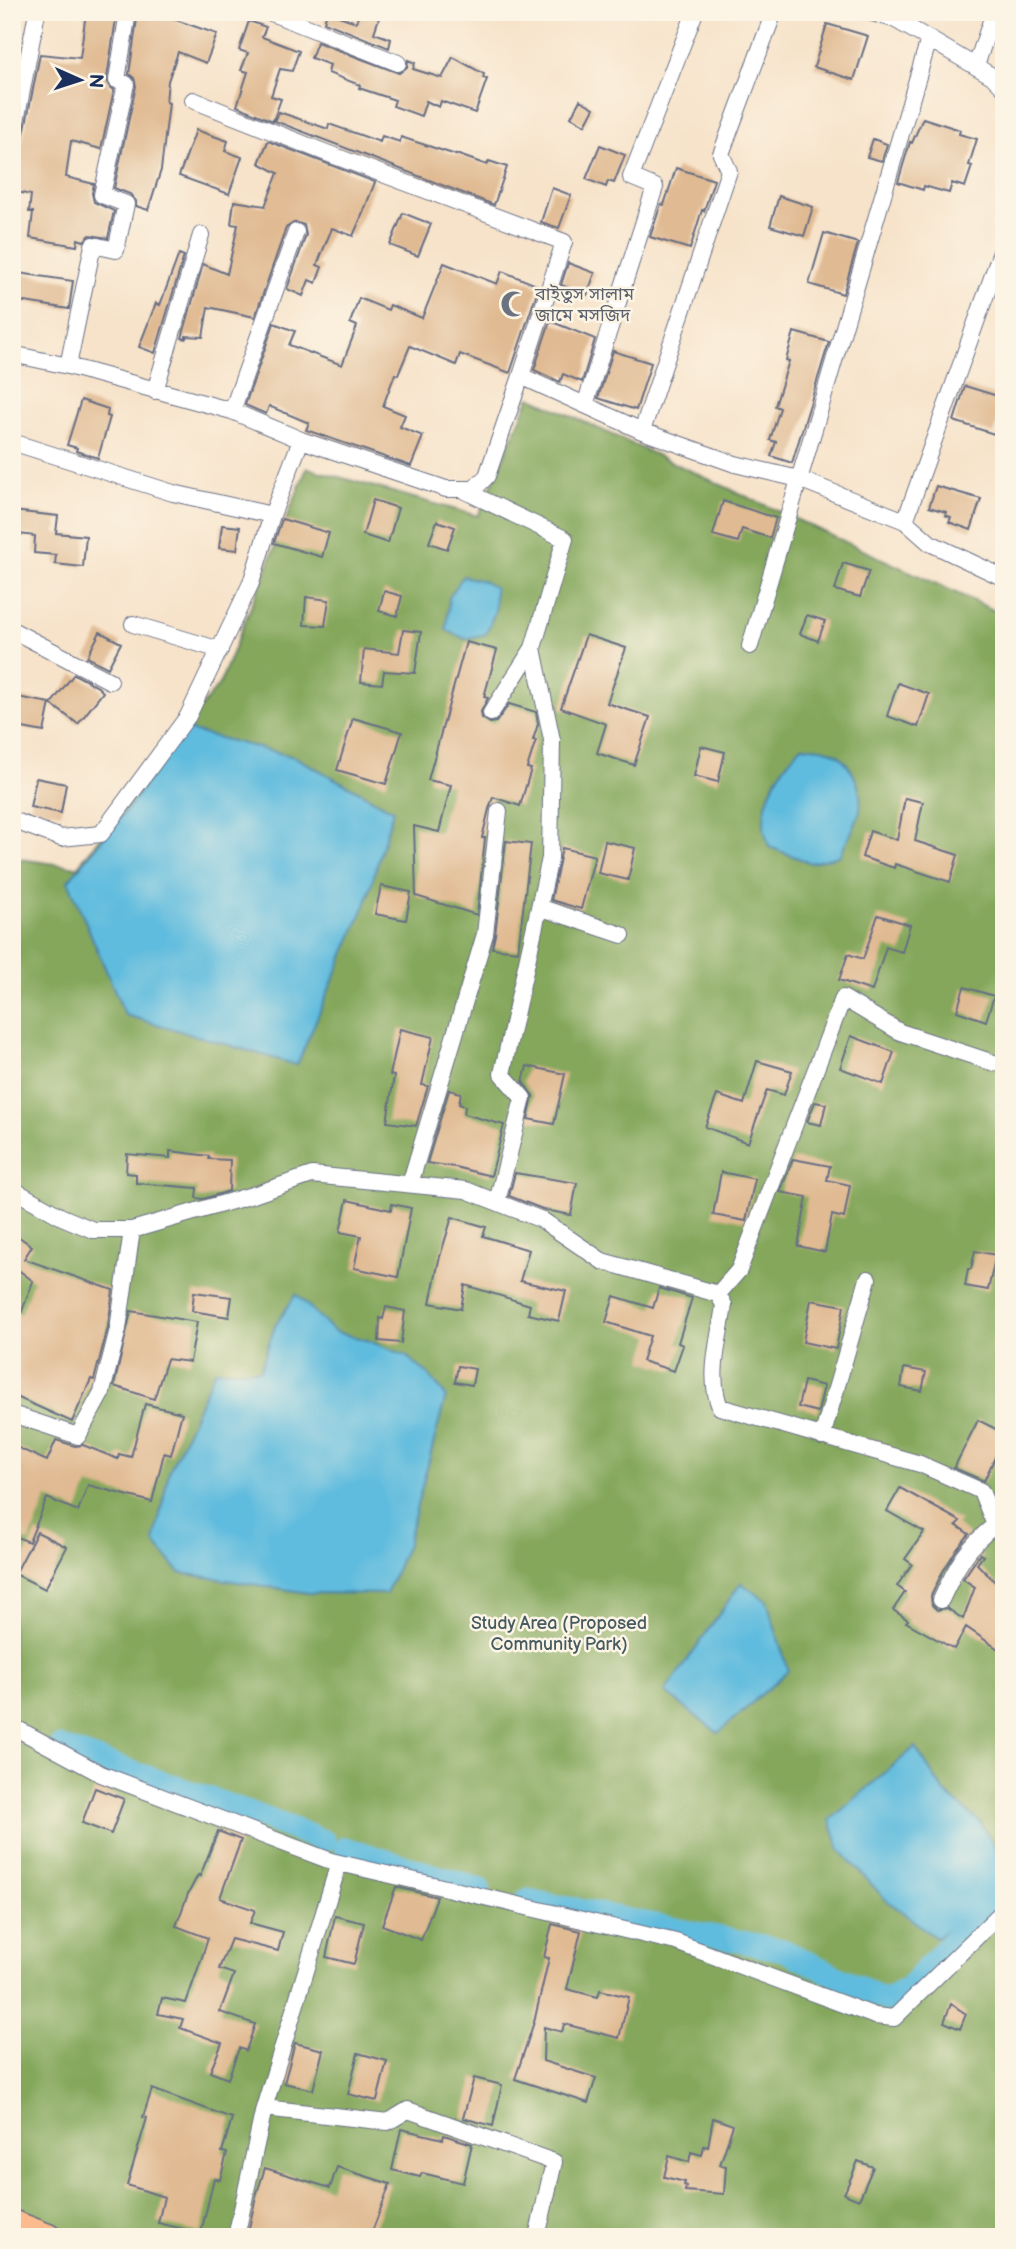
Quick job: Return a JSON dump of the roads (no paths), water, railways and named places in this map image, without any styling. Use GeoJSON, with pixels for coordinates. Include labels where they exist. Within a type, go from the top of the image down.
{"type":"FeatureCollection","features":[{"type":"Feature","properties":{"kind":"main road"},"geometry":{"type":"LineString","coordinates":[[12,2223],[48,2237]]}},
{"type":"Feature","properties":{"kind":"street"},"geometry":{"type":"LineString","coordinates":[[12,142],[37,12]]}},
{"type":"Feature","properties":{"kind":"street"},"geometry":{"type":"LineString","coordinates":[[68,366],[93,245],[116,250],[126,204],[102,195],[126,84],[117,80],[128,12]]}},
{"type":"Feature","properties":{"kind":"street"},"geometry":{"type":"LineString","coordinates":[[269,12],[398,63]]}},
{"type":"Feature","properties":{"kind":"street"},"geometry":{"type":"LineString","coordinates":[[585,405],[655,187],[631,177],[695,12]]}},
{"type":"Feature","properties":{"kind":"street"},"geometry":{"type":"LineString","coordinates":[[642,431],[729,170],[721,154],[774,12]]}},
{"type":"Feature","properties":{"kind":"street"},"geometry":{"type":"LineString","coordinates":[[869,12],[894,19],[992,75],[1004,88]]}},
{"type":"Feature","properties":{"kind":"street"},"geometry":{"type":"LineString","coordinates":[[976,66],[994,12]]}},
{"type":"Feature","properties":{"kind":"street"},"geometry":{"type":"LineString","coordinates":[[750,646],[929,39]]}},
{"type":"Feature","properties":{"kind":"street"},"geometry":{"type":"LineString","coordinates":[[12,354],[68,366],[232,411],[301,440],[446,489],[474,489],[487,476],[564,242],[193,100]]}},
{"type":"Feature","properties":{"kind":"street"},"geometry":{"type":"LineString","coordinates":[[232,411],[296,232]]}},
{"type":"Feature","properties":{"kind":"street"},"geometry":{"type":"LineString","coordinates":[[155,391],[201,235]]}},
{"type":"Feature","properties":{"kind":"street"},"geometry":{"type":"LineString","coordinates":[[905,521],[1004,244]]}},
{"type":"Feature","properties":{"kind":"street"},"geometry":{"type":"LineString","coordinates":[[521,376],[642,431],[735,464],[799,479],[905,521],[930,543],[1004,578]]}},
{"type":"Feature","properties":{"kind":"street"},"geometry":{"type":"LineString","coordinates":[[12,820],[61,838],[101,834],[188,716],[251,583],[272,515],[301,440]]}},
{"type":"Feature","properties":{"kind":"street"},"geometry":{"type":"LineString","coordinates":[[12,442],[173,494],[272,515]]}},
{"type":"Feature","properties":{"kind":"street"},"geometry":{"type":"LineString","coordinates":[[461,489],[565,539],[533,648],[491,713]]}},
{"type":"Feature","properties":{"kind":"street"},"geometry":{"type":"LineString","coordinates":[[133,624],[220,650]]}},
{"type":"Feature","properties":{"kind":"street"},"geometry":{"type":"LineString","coordinates":[[12,630],[110,681]]}},
{"type":"Feature","properties":{"kind":"street"},"geometry":{"type":"LineString","coordinates":[[497,1202],[523,1098],[502,1074],[550,858],[552,740],[533,648]]}},
{"type":"Feature","properties":{"kind":"street"},"geometry":{"type":"LineString","coordinates":[[410,1184],[485,934],[499,811]]}},
{"type":"Feature","properties":{"kind":"street"},"geometry":{"type":"LineString","coordinates":[[540,907],[622,935]]}},
{"type":"Feature","properties":{"kind":"street"},"geometry":{"type":"LineString","coordinates":[[718,1294],[739,1270],[843,998],[900,1032],[994,1063]]}},
{"type":"Feature","properties":{"kind":"street"},"geometry":{"type":"LineString","coordinates":[[12,1189],[62,1217],[93,1230],[132,1230],[312,1175],[466,1190],[541,1220],[601,1261],[718,1294],[724,1305],[714,1380],[715,1396],[720,1407],[920,1464],[981,1492],[1000,1529],[974,1542],[953,1573],[941,1600]]}},
{"type":"Feature","properties":{"kind":"street"},"geometry":{"type":"LineString","coordinates":[[12,1414],[78,1436],[102,1392],[118,1329],[132,1230]]}},
{"type":"Feature","properties":{"kind":"street"},"geometry":{"type":"LineString","coordinates":[[822,1437],[868,1279]]}},
{"type":"Feature","properties":{"kind":"street"},"geometry":{"type":"LineString","coordinates":[[12,1726],[101,1774],[339,1863],[676,1942],[875,2016],[894,2018],[1004,1910]]}},
{"type":"Feature","properties":{"kind":"street"},"geometry":{"type":"LineString","coordinates":[[236,2237],[264,2108],[339,1863]]}},
{"type":"Feature","properties":{"kind":"street"},"geometry":{"type":"LineString","coordinates":[[264,2108],[388,2122],[408,2110],[554,2162],[537,2237]]}},
{"type":"Feature","properties":{"kind":"water"},"geometry":{"type":"Polygon","coordinates":[[[463,576],[483,581],[495,588],[495,611],[486,634],[465,639],[446,630],[449,598],[463,576]]]}},
{"type":"Feature","properties":{"kind":"water"},"geometry":{"type":"Polygon","coordinates":[[[184,729],[295,757],[393,810],[366,903],[297,1065],[125,1015],[68,881],[132,803],[184,729]]]}},
{"type":"Feature","properties":{"kind":"water"},"geometry":{"type":"Polygon","coordinates":[[[802,746],[826,749],[837,754],[854,775],[860,793],[860,810],[856,822],[839,856],[811,863],[769,847],[764,828],[764,814],[770,792],[787,763],[802,746]]]}},
{"type":"Feature","properties":{"kind":"water"},"geometry":{"type":"Polygon","coordinates":[[[296,1294],[335,1332],[367,1340],[405,1355],[429,1375],[446,1396],[407,1544],[386,1594],[309,1593],[180,1573],[154,1542],[169,1472],[215,1370],[260,1370],[275,1326],[296,1294]]]}},
{"type":"Feature","properties":{"kind":"water"},"geometry":{"type":"Polygon","coordinates":[[[741,1583],[767,1601],[788,1671],[718,1733],[665,1692],[741,1583]]]}},
{"type":"Feature","properties":{"kind":"water"},"geometry":{"type":"Polygon","coordinates":[[[915,1747],[945,1793],[980,1822],[1004,1862],[1004,1880],[989,1903],[936,1938],[884,1898],[840,1850],[830,1820],[915,1747]]]}},
{"type":"Feature","properties":{"kind":"waterway"},"geometry":{"type":"LineString","coordinates":[[60,1747],[324,1841]]}},
{"type":"Feature","properties":{"kind":"waterway"},"geometry":{"type":"LineString","coordinates":[[345,1848],[479,1889]]}},
{"type":"Feature","properties":{"kind":"waterway"},"geometry":{"type":"LineString","coordinates":[[527,1900],[783,1950],[886,2000],[909,1987],[973,1919],[1004,1894]]}},
{"type":"Feature","properties":{"kind":"place","name":"বাইতুস সালাম জামে মসজিদ"},"geometry":{"type":"Point","coordinates":[514,304]}},
{"type":"Feature","properties":{"kind":"park label","name":"Study Area (Proposed Community Park)"},"geometry":{"type":"Point","coordinates":[559,1633]}}]}
